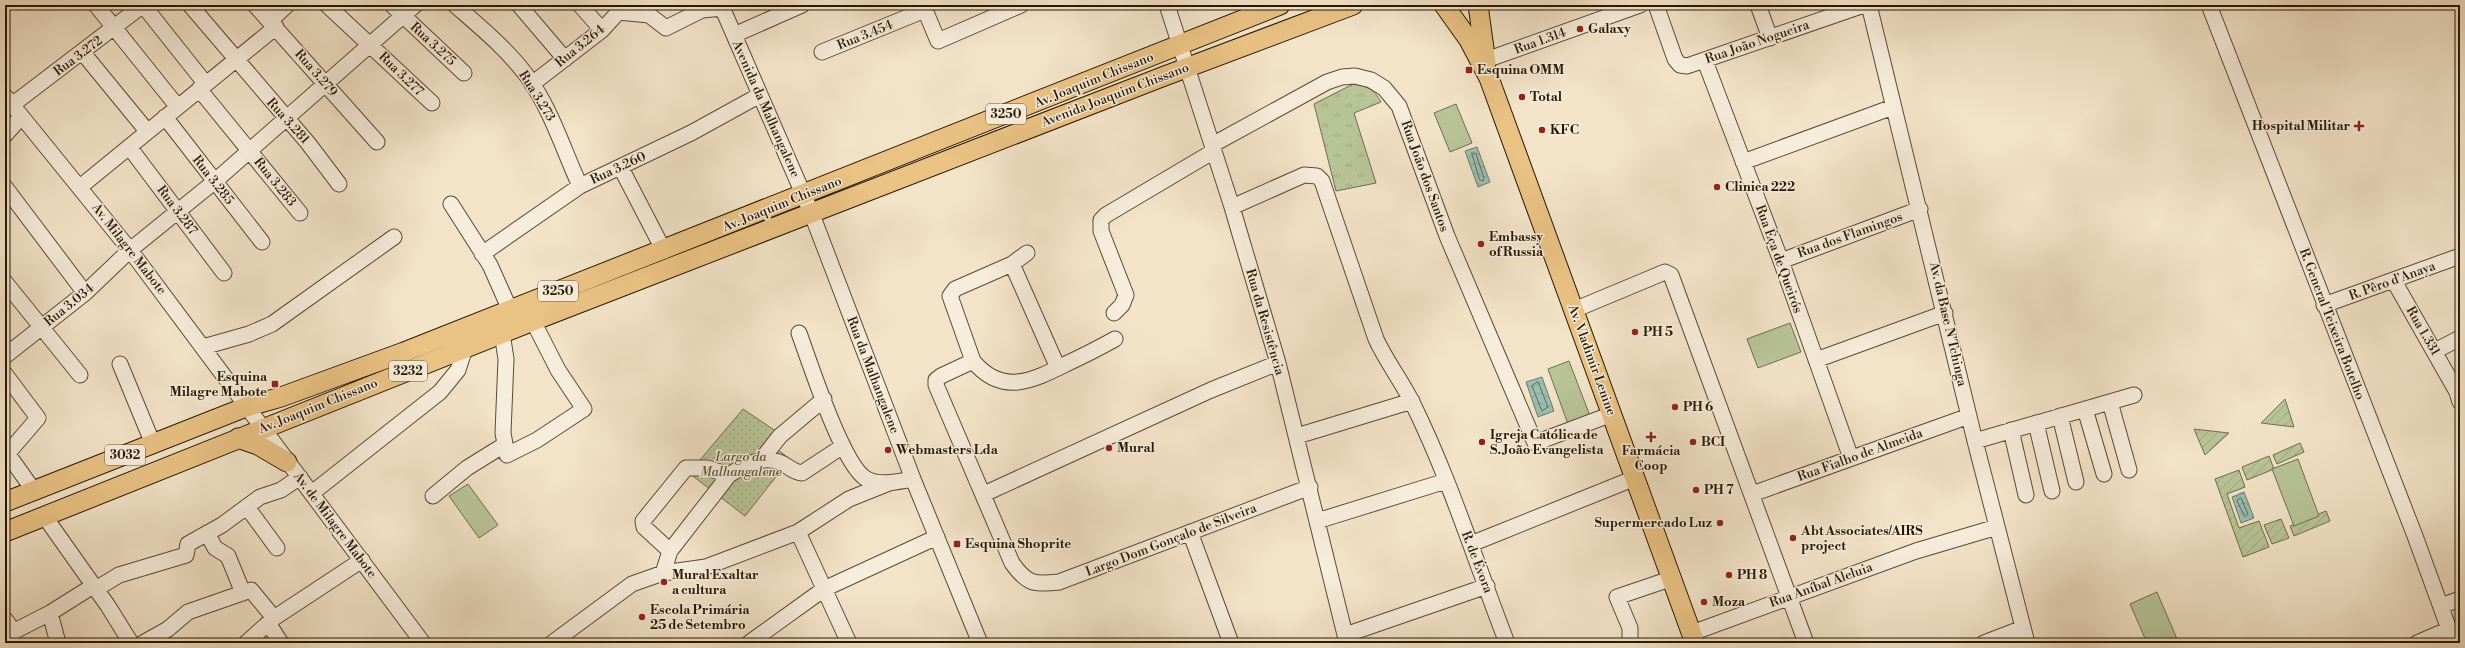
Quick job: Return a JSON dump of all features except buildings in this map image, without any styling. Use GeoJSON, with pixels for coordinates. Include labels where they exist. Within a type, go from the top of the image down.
{"type":"FeatureCollection","features":[{"type":"Feature","properties":{"kind":"main road","name":"Av. Joaquim Chissano"},"geometry":{"type":"LineString","coordinates":[[5,502],[246,407],[282,398],[664,251],[1280,5]]}},
{"type":"Feature","properties":{"kind":"main road","name":"Avenida Joaquim Chissano"},"geometry":{"type":"LineString","coordinates":[[811,212],[1186,67],[1353,5]]}},
{"type":"Feature","properties":{"kind":"main road","name":"Av. Vladimir Lenine"},"geometry":{"type":"LineString","coordinates":[[1444,5],[1469,40],[1485,68],[1694,638]]}},
{"type":"Feature","properties":{"kind":"main road","name":"Av. Vladimir Lenine"},"geometry":{"type":"LineString","coordinates":[[1478,5],[1485,68]]}},
{"type":"Feature","properties":{"kind":"main road","name":"Av. Joaquim Chissano"},"geometry":{"type":"LineString","coordinates":[[5,532],[262,428],[811,212]]}},
{"type":"Feature","properties":{"kind":"main road"},"geometry":{"type":"LineString","coordinates":[[238,438],[258,445],[288,462]]}},
{"type":"Feature","properties":{"kind":"street"},"geometry":{"type":"LineString","coordinates":[[96,5],[113,29],[177,106]]}},
{"type":"Feature","properties":{"kind":"street","name":"Rua 3.272"},"geometry":{"type":"LineString","coordinates":[[8,101],[83,53],[143,5]]}},
{"type":"Feature","properties":{"kind":"street","name":"Rua 3.283"},"geometry":{"type":"LineString","coordinates":[[143,5],[250,150],[300,213]]}},
{"type":"Feature","properties":{"kind":"street","name":"Rua 3.281"},"geometry":{"type":"LineString","coordinates":[[190,5],[287,119],[339,184]]}},
{"type":"Feature","properties":{"kind":"street","name":"Rua 3.279"},"geometry":{"type":"LineString","coordinates":[[255,5],[377,142]]}},
{"type":"Feature","properties":{"kind":"street"},"geometry":{"type":"LineString","coordinates":[[80,187],[130,148],[147,131],[236,58],[272,24],[286,5]]}},
{"type":"Feature","properties":{"kind":"street","name":"Rua 3.277"},"geometry":{"type":"LineString","coordinates":[[327,5],[432,103]]}},
{"type":"Feature","properties":{"kind":"street","name":"Rua 3.034"},"geometry":{"type":"LineString","coordinates":[[5,356],[85,294],[130,250],[214,182],[326,85],[370,44],[397,10],[415,5]]}},
{"type":"Feature","properties":{"kind":"street","name":"Rua 3.273"},"geometry":{"type":"LineString","coordinates":[[455,5],[504,50],[532,84],[555,124],[564,152],[580,186]]}},
{"type":"Feature","properties":{"kind":"street"},"geometry":{"type":"LineString","coordinates":[[519,5],[565,59]]}},
{"type":"Feature","properties":{"kind":"street"},"geometry":{"type":"LineString","coordinates":[[580,5],[602,30]]}},
{"type":"Feature","properties":{"kind":"street"},"geometry":{"type":"LineString","coordinates":[[734,35],[802,5]]}},
{"type":"Feature","properties":{"kind":"street"},"geometry":{"type":"LineString","coordinates":[[924,8],[938,41],[1021,5]]}},
{"type":"Feature","properties":{"kind":"street","name":"Rua da Resistência"},"geometry":{"type":"LineString","coordinates":[[1167,5],[1232,207],[1278,363],[1310,487],[1346,639]]}},
{"type":"Feature","properties":{"kind":"street","name":"Rua 1.314"},"geometry":{"type":"LineString","coordinates":[[1485,68],[1640,5]]}},
{"type":"Feature","properties":{"kind":"street","name":"Rua João Nogueira"},"geometry":{"type":"LineString","coordinates":[[1656,5],[1675,59],[1680,65],[1687,66],[1864,5]]}},
{"type":"Feature","properties":{"kind":"street"},"geometry":{"type":"LineString","coordinates":[[1758,5],[1770,38]]}},
{"type":"Feature","properties":{"kind":"street","name":"Av. da Base N'Tchinga"},"geometry":{"type":"LineString","coordinates":[[1869,5],[1893,108],[1946,313],[1969,416],[2027,643]]}},
{"type":"Feature","properties":{"kind":"street","name":"R. General Teixeira Botelho"},"geometry":{"type":"LineString","coordinates":[[2209,5],[2441,606],[2451,636]]}},
{"type":"Feature","properties":{"kind":"street"},"geometry":{"type":"LineString","coordinates":[[622,9],[649,15],[666,28],[702,10],[722,7]]}},
{"type":"Feature","properties":{"kind":"street","name":"Avenida da Malhangalene"},"geometry":{"type":"LineString","coordinates":[[722,7],[811,212]]}},
{"type":"Feature","properties":{"kind":"street","name":"Rua 3.454"},"geometry":{"type":"LineString","coordinates":[[822,52],[924,8]]}},
{"type":"Feature","properties":{"kind":"street","name":"Rua 3.264"},"geometry":{"type":"LineString","coordinates":[[532,84],[602,30],[622,9]]}},
{"type":"Feature","properties":{"kind":"street","name":"Rua 3.275"},"geometry":{"type":"LineString","coordinates":[[397,10],[464,72]]}},
{"type":"Feature","properties":{"kind":"street"},"geometry":{"type":"LineString","coordinates":[[83,53],[147,131]]}},
{"type":"Feature","properties":{"kind":"street","name":"Rua Éça de Queirós"},"geometry":{"type":"LineString","coordinates":[[1705,61],[1781,261],[1851,458]]}},
{"type":"Feature","properties":{"kind":"street","name":"Rua João dos Santos"},"geometry":{"type":"LineString","coordinates":[[1114,313],[1122,305],[1126,295],[1101,231],[1101,220],[1106,215],[1213,148],[1327,82],[1342,77],[1355,76],[1371,80],[1384,88],[1399,106],[1447,236],[1535,444],[1612,414]]}},
{"type":"Feature","properties":{"kind":"street","name":"Rua 3.260"},"geometry":{"type":"LineString","coordinates":[[482,254],[580,186],[621,168],[760,95]]}},
{"type":"Feature","properties":{"kind":"street","name":"Av. Milagre Mabote"},"geometry":{"type":"LineString","coordinates":[[8,101],[80,187],[130,250],[246,407]]}},
{"type":"Feature","properties":{"kind":"street"},"geometry":{"type":"LineString","coordinates":[[1743,162],[1893,108]]}},
{"type":"Feature","properties":{"kind":"street"},"geometry":{"type":"LineString","coordinates":[[5,135],[21,117]]}},
{"type":"Feature","properties":{"kind":"street","name":"Rua 3.285"},"geometry":{"type":"LineString","coordinates":[[165,117],[262,242]]}},
{"type":"Feature","properties":{"kind":"street","name":"Rua 3.287"},"geometry":{"type":"LineString","coordinates":[[130,148],[224,273]]}},
{"type":"Feature","properties":{"kind":"street"},"geometry":{"type":"LineString","coordinates":[[621,168],[664,251]]}},
{"type":"Feature","properties":{"kind":"street","name":"R. de Évora"},"geometry":{"type":"LineString","coordinates":[[1232,207],[1304,175],[1311,174],[1322,181],[1376,339],[1384,356],[1412,401],[1471,544],[1507,643]]}},
{"type":"Feature","properties":{"kind":"street"},"geometry":{"type":"LineString","coordinates":[[5,188],[85,294]]}},
{"type":"Feature","properties":{"kind":"street"},"geometry":{"type":"LineString","coordinates":[[451,204],[482,254],[510,310]]}},
{"type":"Feature","properties":{"kind":"street","name":"Rua dos Flamingos"},"geometry":{"type":"LineString","coordinates":[[1781,261],[1920,209]]}},
{"type":"Feature","properties":{"kind":"street","name":"Rua da Malhangalene"},"geometry":{"type":"LineString","coordinates":[[811,212],[914,479],[980,643]]}},
{"type":"Feature","properties":{"kind":"street"},"geometry":{"type":"LineString","coordinates":[[203,347],[249,334],[272,324],[394,237]]}},
{"type":"Feature","properties":{"kind":"street"},"geometry":{"type":"LineString","coordinates":[[1027,253],[1012,264],[955,289],[950,296],[973,361],[980,370],[991,377],[1014,383],[1028,382],[1115,339]]}},
{"type":"Feature","properties":{"kind":"street","name":"R. Pêro d'Anaya"},"geometry":{"type":"LineString","coordinates":[[2324,305],[2460,256]]}},
{"type":"Feature","properties":{"kind":"street"},"geometry":{"type":"LineString","coordinates":[[1012,264],[1058,368]]}},
{"type":"Feature","properties":{"kind":"street"},"geometry":{"type":"LineString","coordinates":[[1574,310],[1665,272],[1671,275],[1806,643]]}},
{"type":"Feature","properties":{"kind":"street","name":"Rua 1.331"},"geometry":{"type":"LineString","coordinates":[[2394,281],[2435,351],[2459,396]]}},
{"type":"Feature","properties":{"kind":"street"},"geometry":{"type":"LineString","coordinates":[[5,282],[80,375]]}},
{"type":"Feature","properties":{"kind":"street"},"geometry":{"type":"LineString","coordinates":[[1816,360],[1946,313]]}},
{"type":"Feature","properties":{"kind":"street"},"geometry":{"type":"LineString","coordinates":[[502,333],[506,359],[503,432],[506,453],[509,454],[538,440],[584,409],[558,370],[533,321]]}},
{"type":"Feature","properties":{"kind":"street"},"geometry":{"type":"LineString","coordinates":[[798,334],[843,446],[855,468],[866,479],[889,483]]}},
{"type":"Feature","properties":{"kind":"street"},"geometry":{"type":"LineString","coordinates":[[2435,351],[2460,338]]}},
{"type":"Feature","properties":{"kind":"street"},"geometry":{"type":"LineString","coordinates":[[312,493],[440,392],[458,370],[465,348]]}},
{"type":"Feature","properties":{"kind":"street"},"geometry":{"type":"LineString","coordinates":[[973,361],[941,376],[936,380],[936,385],[984,494],[1211,390],[1278,363]]}},
{"type":"Feature","properties":{"kind":"street"},"geometry":{"type":"LineString","coordinates":[[120,364],[153,444]]}},
{"type":"Feature","properties":{"kind":"street"},"geometry":{"type":"LineString","coordinates":[[5,374],[38,418],[6,452],[34,491]]}},
{"type":"Feature","properties":{"kind":"street"},"geometry":{"type":"LineString","coordinates":[[1975,440],[2134,395]]}},
{"type":"Feature","properties":{"kind":"street"},"geometry":{"type":"LineString","coordinates":[[761,460],[780,436],[824,399]]}},
{"type":"Feature","properties":{"kind":"street"},"geometry":{"type":"LineString","coordinates":[[1297,436],[1412,401]]}},
{"type":"Feature","properties":{"kind":"street"},"geometry":{"type":"LineString","coordinates":[[2110,402],[2129,470]]}},
{"type":"Feature","properties":{"kind":"street","name":"Av. de Milagre Mabote"},"geometry":{"type":"LineString","coordinates":[[246,407],[423,643]]}},
{"type":"Feature","properties":{"kind":"street"},"geometry":{"type":"LineString","coordinates":[[2085,409],[2104,474]]}},
{"type":"Feature","properties":{"kind":"street","name":"Rua Fialho de Almeida"},"geometry":{"type":"LineString","coordinates":[[1752,494],[1969,416]]}},
{"type":"Feature","properties":{"kind":"street"},"geometry":{"type":"LineString","coordinates":[[2060,416],[2076,482]]}},
{"type":"Feature","properties":{"kind":"street"},"geometry":{"type":"LineString","coordinates":[[2036,423],[2052,491]]}},
{"type":"Feature","properties":{"kind":"street"},"geometry":{"type":"LineString","coordinates":[[2011,430],[2026,495]]}},
{"type":"Feature","properties":{"kind":"street"},"geometry":{"type":"LineString","coordinates":[[434,496],[467,468],[504,445]]}},
{"type":"Feature","properties":{"kind":"street"},"geometry":{"type":"LineString","coordinates":[[663,573],[670,551],[729,475],[741,467],[761,460],[780,462],[795,472],[802,473],[843,446]]}},
{"type":"Feature","properties":{"kind":"street"},"geometry":{"type":"LineString","coordinates":[[670,551],[644,527],[643,520],[686,468],[707,468],[729,475]]}},
{"type":"Feature","properties":{"kind":"street"},"geometry":{"type":"LineString","coordinates":[[5,619],[10,634],[119,575],[186,555],[188,544],[247,507],[260,497],[282,490],[300,477]]}},
{"type":"Feature","properties":{"kind":"street"},"geometry":{"type":"LineString","coordinates":[[1471,544],[1635,478]]}},
{"type":"Feature","properties":{"kind":"street"},"geometry":{"type":"LineString","coordinates":[[552,643],[632,584],[663,573],[706,566],[798,532],[849,499],[889,483],[914,479]]}},
{"type":"Feature","properties":{"kind":"street"},"geometry":{"type":"LineString","coordinates":[[1318,521],[1446,481]]}},
{"type":"Feature","properties":{"kind":"street","name":"Largo Dom Gonçalo de Silveira"},"geometry":{"type":"LineString","coordinates":[[984,494],[1012,563],[1020,574],[1030,582],[1059,582],[1310,487]]}},
{"type":"Feature","properties":{"kind":"street"},"geometry":{"type":"LineString","coordinates":[[247,507],[277,548]]}},
{"type":"Feature","properties":{"kind":"street"},"geometry":{"type":"LineString","coordinates":[[45,517],[131,643]]}},
{"type":"Feature","properties":{"kind":"street","name":"Rua Aníbal Aleluia"},"geometry":{"type":"LineString","coordinates":[[1694,638],[1789,597],[1916,551],[1997,527]]}},
{"type":"Feature","properties":{"kind":"street"},"geometry":{"type":"LineString","coordinates":[[798,532],[849,643]]}},
{"type":"Feature","properties":{"kind":"street"},"geometry":{"type":"LineString","coordinates":[[1190,532],[1231,643]]}},
{"type":"Feature","properties":{"kind":"street"},"geometry":{"type":"LineString","coordinates":[[207,533],[216,548],[228,556],[242,593]]}},
{"type":"Feature","properties":{"kind":"street"},"geometry":{"type":"LineString","coordinates":[[749,643],[824,589],[938,539]]}},
{"type":"Feature","properties":{"kind":"street"},"geometry":{"type":"LineString","coordinates":[[246,643],[271,621],[362,560]]}},
{"type":"Feature","properties":{"kind":"street"},"geometry":{"type":"LineString","coordinates":[[1630,643],[1630,628],[1617,597],[1673,578]]}},
{"type":"Feature","properties":{"kind":"street"},"geometry":{"type":"LineString","coordinates":[[1346,639],[1487,586]]}},
{"type":"Feature","properties":{"kind":"street"},"geometry":{"type":"LineString","coordinates":[[143,643],[168,629],[188,612],[252,590],[271,621],[281,643]]}},
{"type":"Feature","properties":{"kind":"street"},"geometry":{"type":"LineString","coordinates":[[2441,606],[2460,599]]}},
{"type":"Feature","properties":{"kind":"street"},"geometry":{"type":"LineString","coordinates":[[50,613],[58,643]]}},
{"type":"Feature","properties":{"kind":"street"},"geometry":{"type":"LineString","coordinates":[[1984,643],[2024,628]]}},
{"type":"Feature","properties":{"kind":"street"},"geometry":{"type":"LineString","coordinates":[[2418,643],[2451,636]]}},
{"type":"Feature","properties":{"kind":"green space"},"geometry":{"type":"Polygon","coordinates":[[[1353,84],[1370,89],[1376,94],[1381,102],[1354,113],[1376,183],[1336,191],[1314,104],[1353,84]]]}},
{"type":"Feature","properties":{"kind":"green space"},"geometry":{"type":"Polygon","coordinates":[[[1456,104],[1472,143],[1450,152],[1434,113],[1456,104]]]}},
{"type":"Feature","properties":{"kind":"green space"},"geometry":{"type":"Polygon","coordinates":[[[1790,323],[1801,352],[1758,368],[1747,339],[1790,323]]]}},
{"type":"Feature","properties":{"kind":"green space"},"geometry":{"type":"Polygon","coordinates":[[[1569,361],[1590,416],[1568,424],[1548,369],[1569,361]]]}},
{"type":"Feature","properties":{"kind":"green space"},"geometry":{"type":"Polygon","coordinates":[[[2285,399],[2294,427],[2261,423],[2285,399]]]}},
{"type":"Feature","properties":{"kind":"green space","name":"Largo da Malhangalene"},"geometry":{"type":"Polygon","coordinates":[[[743,409],[780,434],[771,445],[790,459],[745,516],[689,473],[743,409]]]}},
{"type":"Feature","properties":{"kind":"green space"},"geometry":{"type":"Polygon","coordinates":[[[2194,429],[2229,433],[2205,455],[2194,429]]]}},
{"type":"Feature","properties":{"kind":"green space"},"geometry":{"type":"Polygon","coordinates":[[[2300,443],[2304,452],[2277,464],[2273,455],[2300,443]]]}},
{"type":"Feature","properties":{"kind":"green space"},"geometry":{"type":"Polygon","coordinates":[[[2269,456],[2274,469],[2247,480],[2242,467],[2269,456]]]}},
{"type":"Feature","properties":{"kind":"green space"},"geometry":{"type":"Polygon","coordinates":[[[2298,459],[2319,516],[2294,526],[2272,469],[2298,459]]]}},
{"type":"Feature","properties":{"kind":"green space"},"geometry":{"type":"Polygon","coordinates":[[[2239,470],[2245,487],[2227,494],[2239,528],[2259,521],[2269,547],[2243,557],[2215,479],[2239,470]]]}},
{"type":"Feature","properties":{"kind":"green space"},"geometry":{"type":"Polygon","coordinates":[[[468,484],[498,525],[479,538],[449,496],[468,484]]]}},
{"type":"Feature","properties":{"kind":"green space"},"geometry":{"type":"Polygon","coordinates":[[[2326,511],[2330,521],[2294,536],[2290,526],[2326,511]]]}},
{"type":"Feature","properties":{"kind":"green space"},"geometry":{"type":"Polygon","coordinates":[[[2281,519],[2289,538],[2272,544],[2264,525],[2281,519]]]}},
{"type":"Feature","properties":{"kind":"green space"},"geometry":{"type":"Polygon","coordinates":[[[2157,592],[2177,639],[2168,643],[2147,643],[2130,604],[2157,592]]]}},
{"type":"Feature","properties":{"kind":"water"},"geometry":{"type":"Polygon","coordinates":[[[1477,147],[1490,182],[1478,187],[1465,151],[1477,147]]]}},
{"type":"Feature","properties":{"kind":"water"},"geometry":{"type":"Polygon","coordinates":[[[1542,377],[1554,411],[1538,417],[1526,382],[1542,377]]]}},
{"type":"Feature","properties":{"kind":"water"},"geometry":{"type":"Polygon","coordinates":[[[2244,492],[2254,518],[2241,523],[2232,497],[2244,492]]]}},
{"type":"Feature","properties":{"kind":"place","name":"Galaxy"},"geometry":{"type":"Point","coordinates":[1580,29]}},
{"type":"Feature","properties":{"kind":"place","name":"Esquina OMM"},"geometry":{"type":"Point","coordinates":[1469,70]}},
{"type":"Feature","properties":{"kind":"place","name":"Total"},"geometry":{"type":"Point","coordinates":[1522,97]}},
{"type":"Feature","properties":{"kind":"place","name":"Hospital Militar"},"geometry":{"type":"Point","coordinates":[2359,126]}},
{"type":"Feature","properties":{"kind":"place","name":"KFC"},"geometry":{"type":"Point","coordinates":[1542,130]}},
{"type":"Feature","properties":{"kind":"place","name":"Clinica 222"},"geometry":{"type":"Point","coordinates":[1717,187]}},
{"type":"Feature","properties":{"kind":"place","name":"Embassy of Russia"},"geometry":{"type":"Point","coordinates":[1481,244]}},
{"type":"Feature","properties":{"kind":"place","name":"PH 5"},"geometry":{"type":"Point","coordinates":[1635,332]}},
{"type":"Feature","properties":{"kind":"place","name":"Esquina Milagre Mabote"},"geometry":{"type":"Point","coordinates":[275,384]}},
{"type":"Feature","properties":{"kind":"place","name":"PH 6"},"geometry":{"type":"Point","coordinates":[1675,407]}},
{"type":"Feature","properties":{"kind":"place","name":"Farmácia Coop"},"geometry":{"type":"Point","coordinates":[1651,437]}},
{"type":"Feature","properties":{"kind":"place","name":"Igreja Católica de S. João Evangelista"},"geometry":{"type":"Point","coordinates":[1482,442]}},
{"type":"Feature","properties":{"kind":"place","name":"BCI"},"geometry":{"type":"Point","coordinates":[1693,442]}},
{"type":"Feature","properties":{"kind":"place","name":"Mural"},"geometry":{"type":"Point","coordinates":[1109,448]}},
{"type":"Feature","properties":{"kind":"place","name":"Webmasters Lda"},"geometry":{"type":"Point","coordinates":[888,450]}},
{"type":"Feature","properties":{"kind":"place","name":"PH 7"},"geometry":{"type":"Point","coordinates":[1696,490]}},
{"type":"Feature","properties":{"kind":"place","name":"Supermercado Luz"},"geometry":{"type":"Point","coordinates":[1720,523]}},
{"type":"Feature","properties":{"kind":"place","name":"Abt Associates/AIRS project"},"geometry":{"type":"Point","coordinates":[1793,538]}},
{"type":"Feature","properties":{"kind":"place","name":"Esquina Shoprite"},"geometry":{"type":"Point","coordinates":[957,544]}},
{"type":"Feature","properties":{"kind":"place","name":"PH 8"},"geometry":{"type":"Point","coordinates":[1729,575]}},
{"type":"Feature","properties":{"kind":"place","name":"Mural Exaltar a cultura"},"geometry":{"type":"Point","coordinates":[664,582]}},
{"type":"Feature","properties":{"kind":"place","name":"Moza"},"geometry":{"type":"Point","coordinates":[1704,602]}},
{"type":"Feature","properties":{"kind":"place","name":"Escola Primária 25 de Setembro"},"geometry":{"type":"Point","coordinates":[642,617]}}]}
